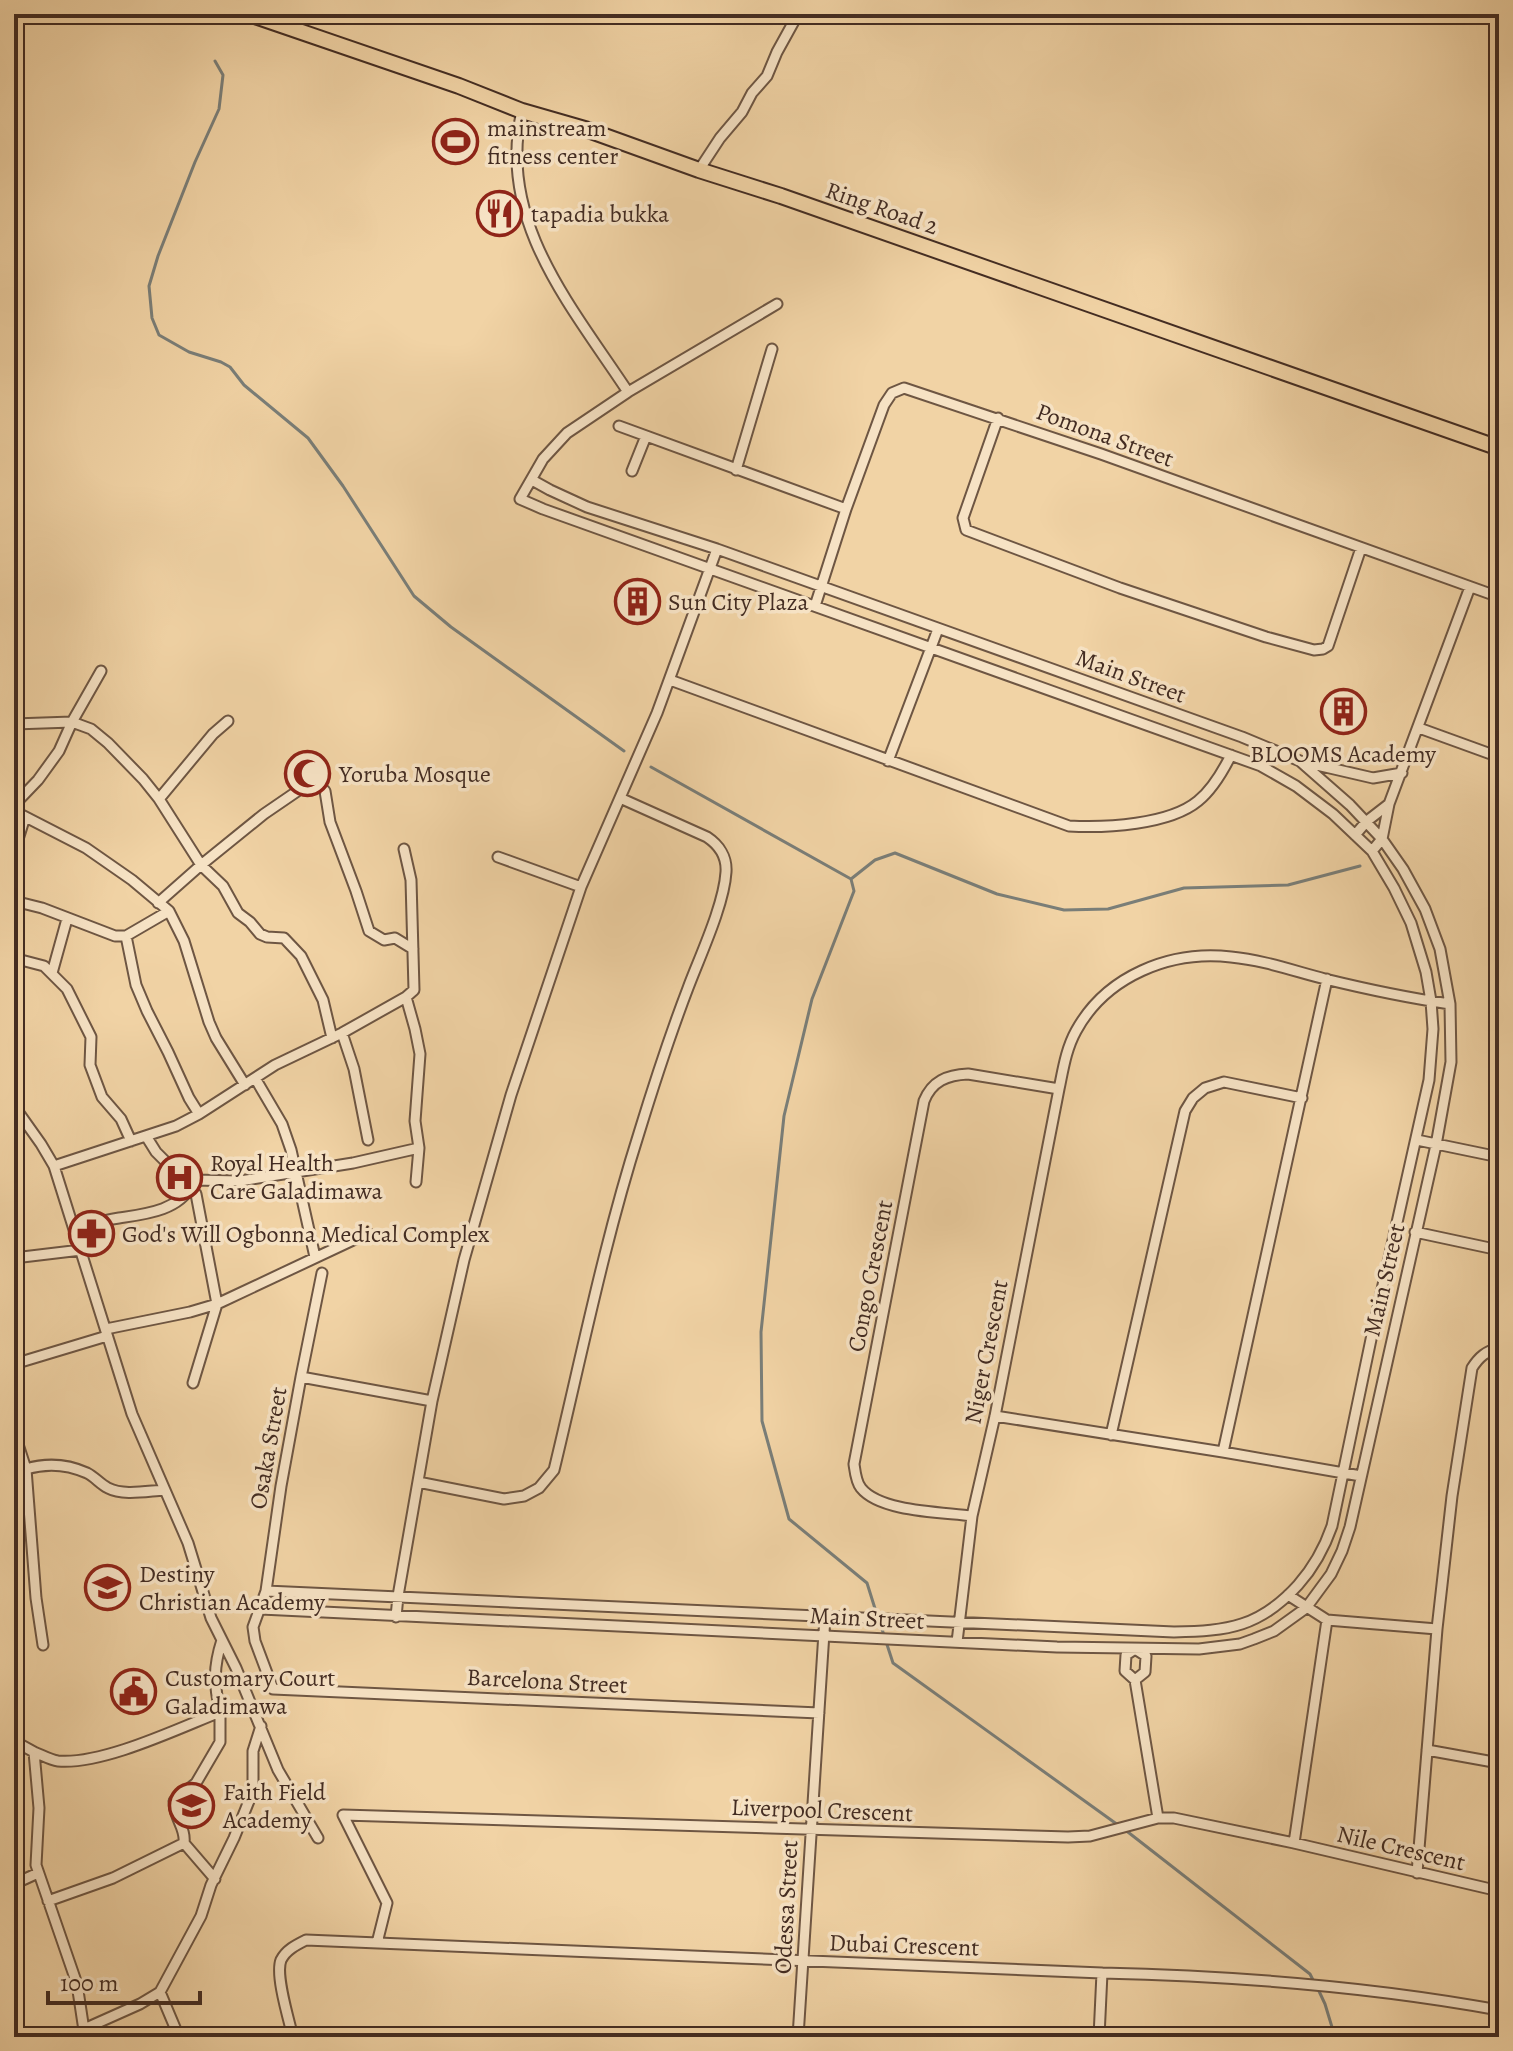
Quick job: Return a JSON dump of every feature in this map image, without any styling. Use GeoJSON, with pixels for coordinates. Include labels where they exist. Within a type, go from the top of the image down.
{"type":"FeatureCollection","features":[{"type":"Feature","properties":{"kind":"main road","name":"Ring Road 2"},"geometry":{"type":"LineString","coordinates":[[249,14],[459,86],[522,111],[588,130],[796,201],[1499,448]]}},
{"type":"Feature","properties":{"kind":"street"},"geometry":{"type":"LineString","coordinates":[[699,170],[767,76],[798,14]]}},
{"type":"Feature","properties":{"kind":"street"},"geometry":{"type":"LineString","coordinates":[[522,111],[516,133],[515,158],[529,226],[554,278],[628,392]]}},
{"type":"Feature","properties":{"kind":"street"},"geometry":{"type":"LineString","coordinates":[[532,480],[543,459],[567,433],[628,392],[777,304]]}},
{"type":"Feature","properties":{"kind":"street"},"geometry":{"type":"LineString","coordinates":[[736,470],[772,349]]}},
{"type":"Feature","properties":{"kind":"street","name":"Pomona Street"},"geometry":{"type":"LineString","coordinates":[[815,606],[884,405],[889,396],[904,388],[998,418],[1499,597]]}},
{"type":"Feature","properties":{"kind":"street"},"geometry":{"type":"LineString","coordinates":[[998,418],[963,518],[966,530],[1120,588],[1266,637],[1319,650],[1328,646],[1361,548]]}},
{"type":"Feature","properties":{"kind":"street"},"geometry":{"type":"LineString","coordinates":[[619,426],[846,509]]}},
{"type":"Feature","properties":{"kind":"street"},"geometry":{"type":"LineString","coordinates":[[632,471],[646,436]]}},
{"type":"Feature","properties":{"kind":"street","name":"Main Street"},"geometry":{"type":"LineString","coordinates":[[261,1609],[1135,1649],[1199,1649],[1240,1644],[1274,1631],[1306,1608],[1331,1574],[1342,1551],[1436,1145],[1451,1062],[1450,1004],[1440,949],[1425,909],[1403,869],[1367,821],[1300,761],[1242,737],[717,549],[587,507],[532,480],[520,499],[1261,766],[1296,786],[1333,814],[1372,851],[1411,923],[1426,972],[1431,1001],[1432,1057],[1417,1140],[1332,1526],[1316,1562],[1288,1595],[1266,1614],[1246,1623],[1208,1632],[960,1624],[266,1591]]}},
{"type":"Feature","properties":{"kind":"street"},"geometry":{"type":"LineString","coordinates":[[582,522],[587,507]]}},
{"type":"Feature","properties":{"kind":"street"},"geometry":{"type":"LineString","coordinates":[[655,549],[661,530]]}},
{"type":"Feature","properties":{"kind":"street"},"geometry":{"type":"LineString","coordinates":[[396,1617],[432,1401],[464,1260],[511,1095],[581,887],[670,680],[717,549]]}},
{"type":"Feature","properties":{"kind":"street"},"geometry":{"type":"LineString","coordinates":[[1372,851],[1382,839],[1389,804],[1470,587]]}},
{"type":"Feature","properties":{"kind":"street"},"geometry":{"type":"LineString","coordinates":[[888,761],[938,629]]}},
{"type":"Feature","properties":{"kind":"street"},"geometry":{"type":"LineString","coordinates":[[14,805],[50,765],[101,671]]}},
{"type":"Feature","properties":{"kind":"street"},"geometry":{"type":"LineString","coordinates":[[670,680],[1069,826],[1152,820],[1183,811],[1206,794],[1231,755]]}},
{"type":"Feature","properties":{"kind":"street"},"geometry":{"type":"LineString","coordinates":[[159,799],[213,734],[228,721]]}},
{"type":"Feature","properties":{"kind":"street"},"geometry":{"type":"LineString","coordinates":[[14,724],[72,722],[81,724],[108,743],[159,799],[201,865],[223,886],[238,913],[260,934],[284,938],[301,956],[323,1000],[332,1038]]}},
{"type":"Feature","properties":{"kind":"street"},"geometry":{"type":"LineString","coordinates":[[1419,728],[1499,757]]}},
{"type":"Feature","properties":{"kind":"street"},"geometry":{"type":"LineString","coordinates":[[1300,761],[1373,778],[1402,773]]}},
{"type":"Feature","properties":{"kind":"street"},"geometry":{"type":"LineString","coordinates":[[158,903],[264,814],[302,788],[320,786],[325,791],[330,822],[369,931],[384,940],[395,938],[413,949]]}},
{"type":"Feature","properties":{"kind":"street"},"geometry":{"type":"LineString","coordinates":[[418,1482],[504,1499],[524,1496],[539,1488],[554,1470],[618,1205],[676,1019],[721,900],[727,867],[722,852],[707,837],[620,798]]}},
{"type":"Feature","properties":{"kind":"street"},"geometry":{"type":"LineString","coordinates":[[1355,835],[1389,804]]}},
{"type":"Feature","properties":{"kind":"street"},"geometry":{"type":"LineString","coordinates":[[14,811],[86,848],[169,911],[184,941],[209,1022],[245,1085]]}},
{"type":"Feature","properties":{"kind":"street"},"geometry":{"type":"LineString","coordinates":[[14,852],[25,817]]}},
{"type":"Feature","properties":{"kind":"street"},"geometry":{"type":"LineString","coordinates":[[54,1166],[176,1126],[275,1065],[342,1033],[414,990],[411,880],[404,849]]}},
{"type":"Feature","properties":{"kind":"street"},"geometry":{"type":"LineString","coordinates":[[498,857],[581,887]]}},
{"type":"Feature","properties":{"kind":"street"},"geometry":{"type":"LineString","coordinates":[[14,901],[42,908],[115,936],[126,936],[169,911]]}},
{"type":"Feature","properties":{"kind":"street"},"geometry":{"type":"LineString","coordinates":[[52,973],[67,919]]}},
{"type":"Feature","properties":{"kind":"street"},"geometry":{"type":"LineString","coordinates":[[126,936],[136,985],[199,1114]]}},
{"type":"Feature","properties":{"kind":"street","name":"Niger Crescent"},"geometry":{"type":"LineString","coordinates":[[957,1642],[972,1516],[995,1416],[1059,1089],[1066,1056],[1085,1017],[1114,987],[1151,966],[1185,957],[1231,957],[1262,962],[1327,979],[1450,1004]]}},
{"type":"Feature","properties":{"kind":"street"},"geometry":{"type":"LineString","coordinates":[[21,960],[40,964],[67,989],[92,1043],[90,1065],[102,1097],[121,1119],[131,1141]]}},
{"type":"Feature","properties":{"kind":"street"},"geometry":{"type":"LineString","coordinates":[[1223,1452],[1327,979]]}},
{"type":"Feature","properties":{"kind":"street"},"geometry":{"type":"LineString","coordinates":[[406,997],[420,1054],[415,1121],[419,1148],[416,1182]]}},
{"type":"Feature","properties":{"kind":"street"},"geometry":{"type":"LineString","coordinates":[[342,1033],[354,1069],[368,1140]]}},
{"type":"Feature","properties":{"kind":"street","name":"Congo Crescent"},"geometry":{"type":"LineString","coordinates":[[972,1516],[891,1506],[874,1500],[858,1486],[854,1464],[924,1101],[935,1083],[956,1075],[968,1074],[1059,1089]]}},
{"type":"Feature","properties":{"kind":"street"},"geometry":{"type":"LineString","coordinates":[[255,1078],[282,1124],[315,1257]]}},
{"type":"Feature","properties":{"kind":"street"},"geometry":{"type":"LineString","coordinates":[[1111,1435],[1185,1111],[1193,1098],[1205,1088],[1224,1082],[1302,1098]]}},
{"type":"Feature","properties":{"kind":"street"},"geometry":{"type":"LineString","coordinates":[[14,1106],[54,1166],[132,1414],[188,1543],[211,1618],[278,1770],[318,1838]]}},
{"type":"Feature","properties":{"kind":"street"},"geometry":{"type":"LineString","coordinates":[[146,1136],[168,1164],[194,1180],[240,1181],[353,1163],[371,1155],[419,1148]]}},
{"type":"Feature","properties":{"kind":"street"},"geometry":{"type":"LineString","coordinates":[[1417,1140],[1499,1157]]}},
{"type":"Feature","properties":{"kind":"street"},"geometry":{"type":"LineString","coordinates":[[193,1383],[217,1304],[192,1192],[194,1180]]}},
{"type":"Feature","properties":{"kind":"street"},"geometry":{"type":"LineString","coordinates":[[75,1229],[152,1213],[192,1192],[223,1181]]}},
{"type":"Feature","properties":{"kind":"street"},"geometry":{"type":"LineString","coordinates":[[1415,1232],[1499,1250]]}},
{"type":"Feature","properties":{"kind":"street"},"geometry":{"type":"LineString","coordinates":[[14,1364],[106,1333],[217,1304],[368,1233]]}},
{"type":"Feature","properties":{"kind":"street"},"geometry":{"type":"LineString","coordinates":[[14,1258],[81,1250]]}},
{"type":"Feature","properties":{"kind":"street"},"geometry":{"type":"LineString","coordinates":[[301,1377],[322,1273]]}},
{"type":"Feature","properties":{"kind":"street"},"geometry":{"type":"LineString","coordinates":[[1417,1873],[1437,1629],[1452,1496],[1472,1368],[1478,1358],[1499,1348]]}},
{"type":"Feature","properties":{"kind":"street","name":"Osaka Street"},"geometry":{"type":"LineString","coordinates":[[273,1689],[253,1627],[266,1591],[301,1377],[432,1401]]}},
{"type":"Feature","properties":{"kind":"street"},"geometry":{"type":"LineString","coordinates":[[995,1416],[1361,1476]]}},
{"type":"Feature","properties":{"kind":"street"},"geometry":{"type":"LineString","coordinates":[[14,1432],[26,1469],[33,1570],[43,1645]]}},
{"type":"Feature","properties":{"kind":"street"},"geometry":{"type":"LineString","coordinates":[[26,1469],[59,1465],[89,1474],[109,1489],[127,1492],[164,1490]]}},
{"type":"Feature","properties":{"kind":"street"},"geometry":{"type":"LineString","coordinates":[[1288,1595],[1327,1620],[1437,1629]]}},
{"type":"Feature","properties":{"kind":"street","name":"Odessa Street"},"geometry":{"type":"LineString","coordinates":[[798,2037],[825,1617]]}},
{"type":"Feature","properties":{"kind":"street"},"geometry":{"type":"LineString","coordinates":[[1294,1843],[1327,1620]]}},
{"type":"Feature","properties":{"kind":"street"},"geometry":{"type":"LineString","coordinates":[[1135,1649],[1136,1631]]}},
{"type":"Feature","properties":{"kind":"street"},"geometry":{"type":"LineString","coordinates":[[215,1879],[184,1843],[185,1835],[174,1812],[174,1801],[196,1783],[220,1742],[220,1712],[214,1685],[215,1663],[222,1640]]}},
{"type":"Feature","properties":{"kind":"street"},"geometry":{"type":"LineString","coordinates":[[1135,1649],[1126,1655],[1125,1671],[1135,1680],[1158,1818]]}},
{"type":"Feature","properties":{"kind":"street"},"geometry":{"type":"LineString","coordinates":[[1135,1649],[1146,1656],[1145,1672],[1135,1680]]}},
{"type":"Feature","properties":{"kind":"street","name":"Barcelona Street"},"geometry":{"type":"LineString","coordinates":[[273,1689],[819,1713]]}},
{"type":"Feature","properties":{"kind":"street"},"geometry":{"type":"LineString","coordinates":[[14,1741],[55,1761],[86,1760],[220,1712]]}},
{"type":"Feature","properties":{"kind":"street"},"geometry":{"type":"LineString","coordinates":[[34,1752],[39,1808],[36,1865],[77,1984],[84,2033],[160,1992],[201,1916],[253,1791],[253,1751],[261,1726]]}},
{"type":"Feature","properties":{"kind":"street"},"geometry":{"type":"LineString","coordinates":[[1427,1750],[1499,1763]]}},
{"type":"Feature","properties":{"kind":"street","name":"Liverpool Crescent"},"geometry":{"type":"LineString","coordinates":[[377,1943],[386,1909],[385,1897],[343,1815],[1079,1837],[1158,1818],[1174,1818],[1294,1843]]}},
{"type":"Feature","properties":{"kind":"street"},"geometry":{"type":"LineString","coordinates":[[48,1901],[113,1878],[184,1843]]}},
{"type":"Feature","properties":{"kind":"street","name":"Nile Crescent"},"geometry":{"type":"LineString","coordinates":[[1294,1843],[1499,1891]]}},
{"type":"Feature","properties":{"kind":"street"},"geometry":{"type":"LineString","coordinates":[[14,1884],[38,1873]]}},
{"type":"Feature","properties":{"kind":"street","name":"Dubai Crescent"},"geometry":{"type":"LineString","coordinates":[[293,2037],[279,1971],[282,1958],[290,1948],[306,1940],[1184,1975],[1372,1990],[1499,2010]]}},
{"type":"Feature","properties":{"kind":"street"},"geometry":{"type":"LineString","coordinates":[[1099,2037],[1102,1973]]}},
{"type":"Feature","properties":{"kind":"street"},"geometry":{"type":"LineString","coordinates":[[160,1992],[179,2037]]}},
{"type":"Feature","properties":{"kind":"waterway"},"geometry":{"type":"LineString","coordinates":[[215,61],[223,75],[219,109],[195,162],[149,286],[152,318],[159,335],[189,352],[230,367],[244,385],[308,438],[414,596],[451,627],[624,751]]}},
{"type":"Feature","properties":{"kind":"waterway"},"geometry":{"type":"LineString","coordinates":[[651,767],[851,879],[854,891],[812,999],[784,1116],[761,1332],[762,1421],[789,1519],[867,1583],[877,1615]]}},
{"type":"Feature","properties":{"kind":"waterway"},"geometry":{"type":"LineString","coordinates":[[851,879],[875,860],[895,853],[997,894],[1064,910],[1108,909],[1184,888],[1288,885],[1360,866]]}},
{"type":"Feature","properties":{"kind":"waterway"},"geometry":{"type":"LineString","coordinates":[[880,1623],[893,1663],[1118,1825]]}},
{"type":"Feature","properties":{"kind":"waterway"},"geometry":{"type":"LineString","coordinates":[[1124,1829],[1310,1974],[1314,1982]]}},
{"type":"Feature","properties":{"kind":"waterway"},"geometry":{"type":"LineString","coordinates":[[1318,1989],[1335,2037]]}},
{"type":"Feature","properties":{"kind":"place","name":"mainstream fitness center"},"geometry":{"type":"Point","coordinates":[456,142]}},
{"type":"Feature","properties":{"kind":"place","name":"tapadia bukka"},"geometry":{"type":"Point","coordinates":[500,214]}},
{"type":"Feature","properties":{"kind":"place","name":"Sun City Plaza"},"geometry":{"type":"Point","coordinates":[637,602]}},
{"type":"Feature","properties":{"kind":"place","name":"BLOOMS Academy"},"geometry":{"type":"Point","coordinates":[1343,712]}},
{"type":"Feature","properties":{"kind":"place","name":"Yoruba Mosque"},"geometry":{"type":"Point","coordinates":[308,774]}},
{"type":"Feature","properties":{"kind":"place","name":"Royal Health Care Galadimawa"},"geometry":{"type":"Point","coordinates":[179,1177]}},
{"type":"Feature","properties":{"kind":"place","name":"God's Will Ogbonna Medical Complex"},"geometry":{"type":"Point","coordinates":[91,1234]}},
{"type":"Feature","properties":{"kind":"place","name":"Destiny Christian Academy"},"geometry":{"type":"Point","coordinates":[108,1588]}},
{"type":"Feature","properties":{"kind":"place","name":"Customary Court Galadimawa"},"geometry":{"type":"Point","coordinates":[134,1692]}},
{"type":"Feature","properties":{"kind":"place","name":"Faith Field Academy"},"geometry":{"type":"Point","coordinates":[192,1806]}}]}
